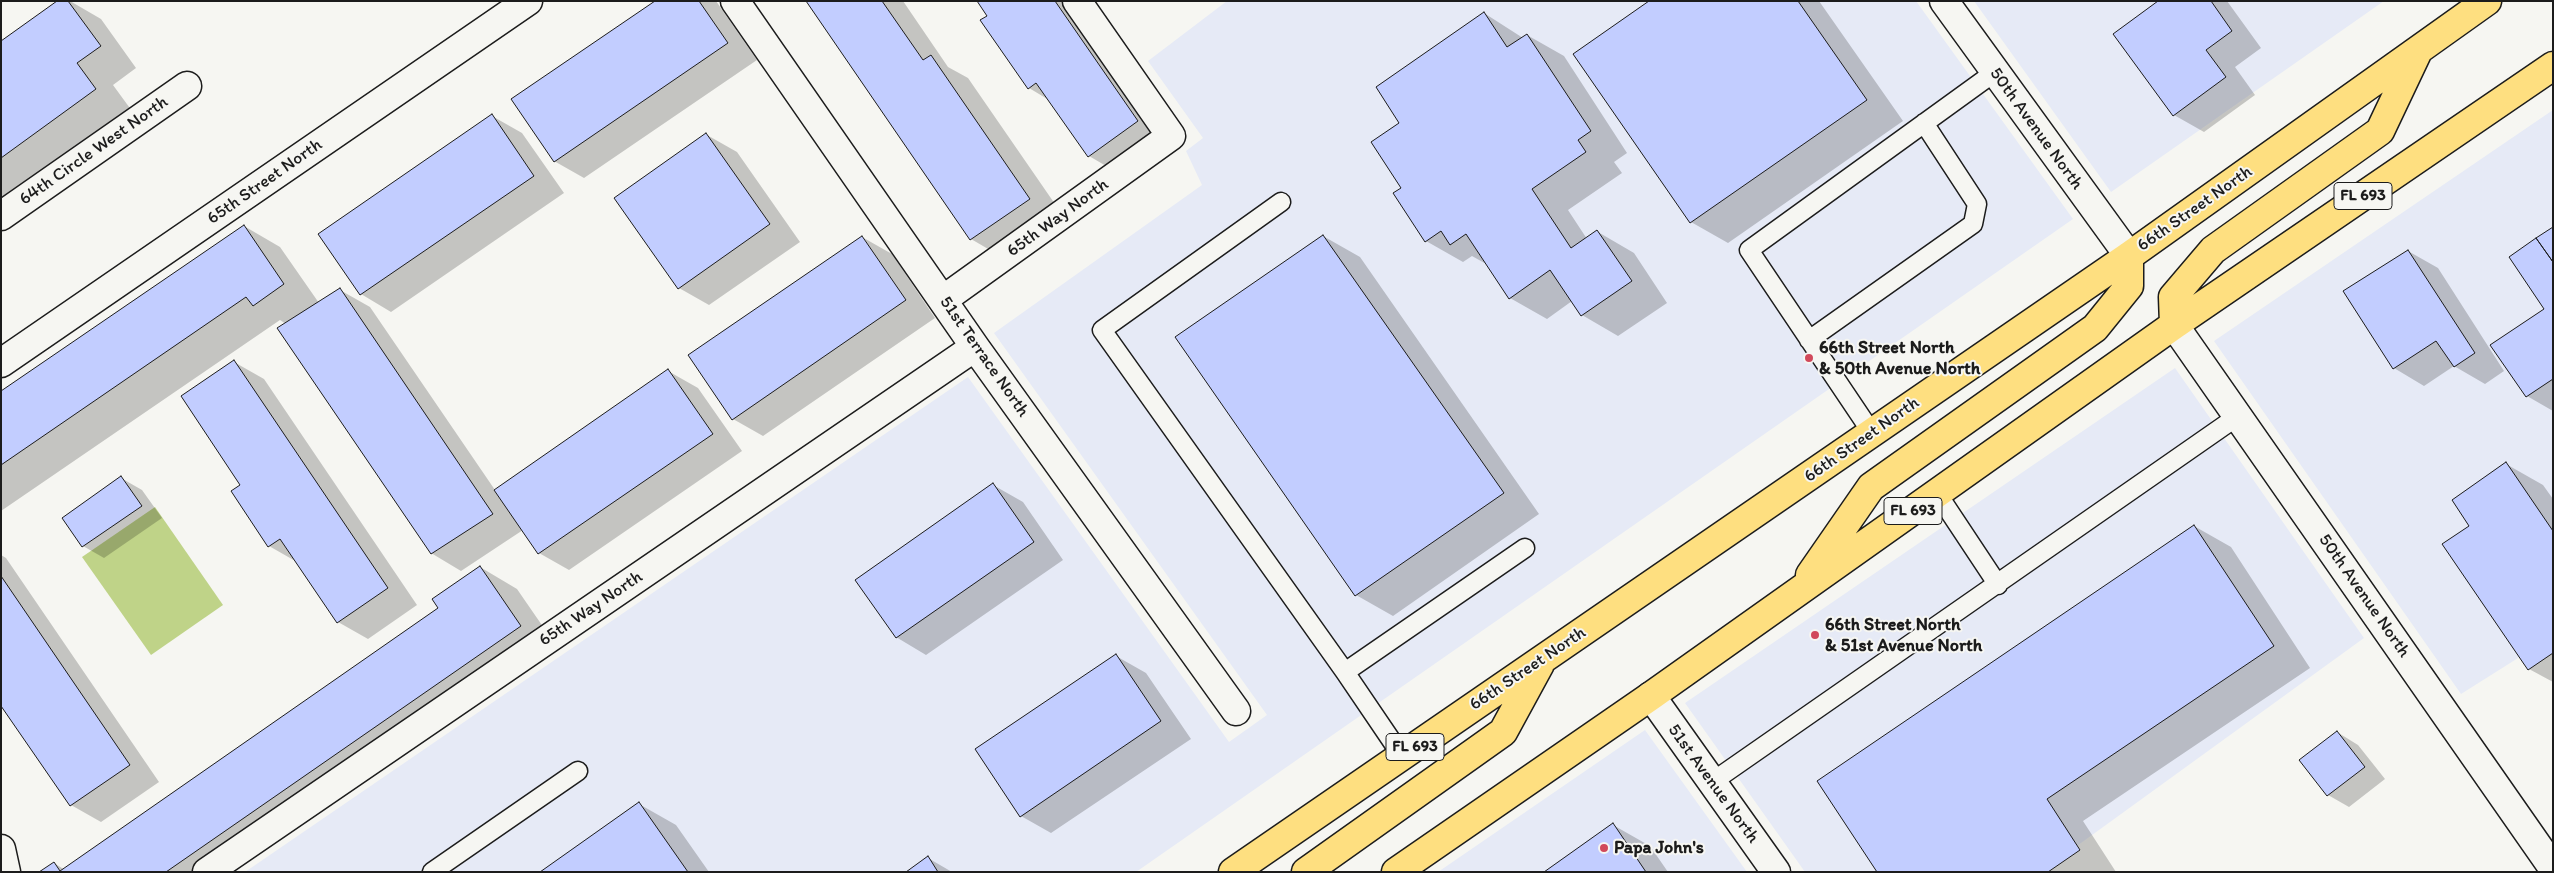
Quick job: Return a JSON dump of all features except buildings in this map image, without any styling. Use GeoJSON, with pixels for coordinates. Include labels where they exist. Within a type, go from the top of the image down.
{"type":"FeatureCollection","features":[{"type":"Feature","properties":{"kind":"main road","name":"66th Street North"},"geometry":{"type":"LineString","coordinates":[[1233,872],[2128,256],[2487,1]]}},
{"type":"Feature","properties":{"kind":"main road"},"geometry":{"type":"LineString","coordinates":[[2174,325],[2173,297],[2213,250],[2380,131],[2419,50]]}},
{"type":"Feature","properties":{"kind":"main road","name":"FL 693"},"geometry":{"type":"LineString","coordinates":[[1396,872],[1651,696],[2174,325],[2553,66]]}},
{"type":"Feature","properties":{"kind":"main road"},"geometry":{"type":"LineString","coordinates":[[1798,592],[1871,487],[2095,328],[2129,286],[2128,256]]}},
{"type":"Feature","properties":{"kind":"main road"},"geometry":{"type":"LineString","coordinates":[[1306,872],[1503,732],[1543,658]]}},
{"type":"Feature","properties":{"kind":"street","name":"65th Street North"},"geometry":{"type":"LineString","coordinates":[[1,363],[528,1]]}},
{"type":"Feature","properties":{"kind":"street","name":"51st Terrace North"},"geometry":{"type":"LineString","coordinates":[[735,1],[944,300],[974,347],[1236,712]]}},
{"type":"Feature","properties":{"kind":"street","name":"65th Way North"},"geometry":{"type":"LineString","coordinates":[[944,300],[1172,136],[1077,1]]}},
{"type":"Feature","properties":{"kind":"street","name":"50th Avenue North"},"geometry":{"type":"LineString","coordinates":[[1944,1],[2128,256]]}},
{"type":"Feature","properties":{"kind":"street","name":"64th Circle West North"},"geometry":{"type":"LineString","coordinates":[[1,216],[187,86]]}},
{"type":"Feature","properties":{"kind":"street","name":"50th Avenue North"},"geometry":{"type":"LineString","coordinates":[[2174,325],[2553,868]]}},
{"type":"Feature","properties":{"kind":"street","name":"65th Way North"},"geometry":{"type":"LineString","coordinates":[[207,872],[974,347]]}},
{"type":"Feature","properties":{"kind":"street","name":"51st Avenue North"},"geometry":{"type":"LineString","coordinates":[[1651,696],[1776,872]]}},
{"type":"Feature","properties":{"kind":"street"},"geometry":{"type":"LineString","coordinates":[[1,849],[6,872]]}},
{"type":"Feature","properties":{"kind":"lane"},"geometry":{"type":"LineString","coordinates":[[1872,433],[1749,250],[1995,72]]}},
{"type":"Feature","properties":{"kind":"lane"},"geometry":{"type":"LineString","coordinates":[[1809,340],[1973,224],[1976,204],[1924,124]]}},
{"type":"Feature","properties":{"kind":"lane"},"geometry":{"type":"LineString","coordinates":[[1281,202],[1102,330],[1345,672],[1402,756]]}},
{"type":"Feature","properties":{"kind":"lane"},"geometry":{"type":"LineString","coordinates":[[1712,782],[1998,585],[2238,416]]}},
{"type":"Feature","properties":{"kind":"lane"},"geometry":{"type":"LineString","coordinates":[[1937,494],[1998,585]]}},
{"type":"Feature","properties":{"kind":"lane"},"geometry":{"type":"LineString","coordinates":[[1345,672],[1525,548]]}},
{"type":"Feature","properties":{"kind":"lane"},"geometry":{"type":"LineString","coordinates":[[432,872],[578,771]]}},
{"type":"Feature","properties":{"kind":"shaded area"},"geometry":{"type":"Polygon","coordinates":[[[1227,1],[1916,1],[2073,219],[1136,872],[245,872],[968,377],[1229,742],[1267,715],[994,333],[1202,185],[1186,151],[1203,138],[1148,61],[1227,1]]]}},
{"type":"Feature","properties":{"kind":"shaded area"},"geometry":{"type":"Polygon","coordinates":[[[1974,1],[2384,1],[2111,192],[1974,1]]]}},
{"type":"Feature","properties":{"kind":"shaded area"},"geometry":{"type":"Polygon","coordinates":[[[2553,110],[2553,636],[2461,694],[2214,341],[2553,110]]]}},
{"type":"Feature","properties":{"kind":"shaded area"},"geometry":{"type":"Polygon","coordinates":[[[2175,368],[2364,638],[2041,872],[1805,872],[1685,703],[2175,368]]]}},
{"type":"Feature","properties":{"kind":"shaded area"},"geometry":{"type":"Polygon","coordinates":[[[1645,730],[1747,872],[1438,872],[1645,730]]]}},
{"type":"Feature","properties":{"kind":"green space"},"geometry":{"type":"Polygon","coordinates":[[[155,507],[223,605],[151,655],[82,557],[155,507]]]}},
{"type":"Feature","properties":{"kind":"place","name":"66th Street North & 50th Avenue North"},"geometry":{"type":"Point","coordinates":[1809,358]}},
{"type":"Feature","properties":{"kind":"place","name":"66th Street North & 51st Avenue North"},"geometry":{"type":"Point","coordinates":[1815,635]}},
{"type":"Feature","properties":{"kind":"place","name":"Papa John's"},"geometry":{"type":"Point","coordinates":[1604,848]}}]}
